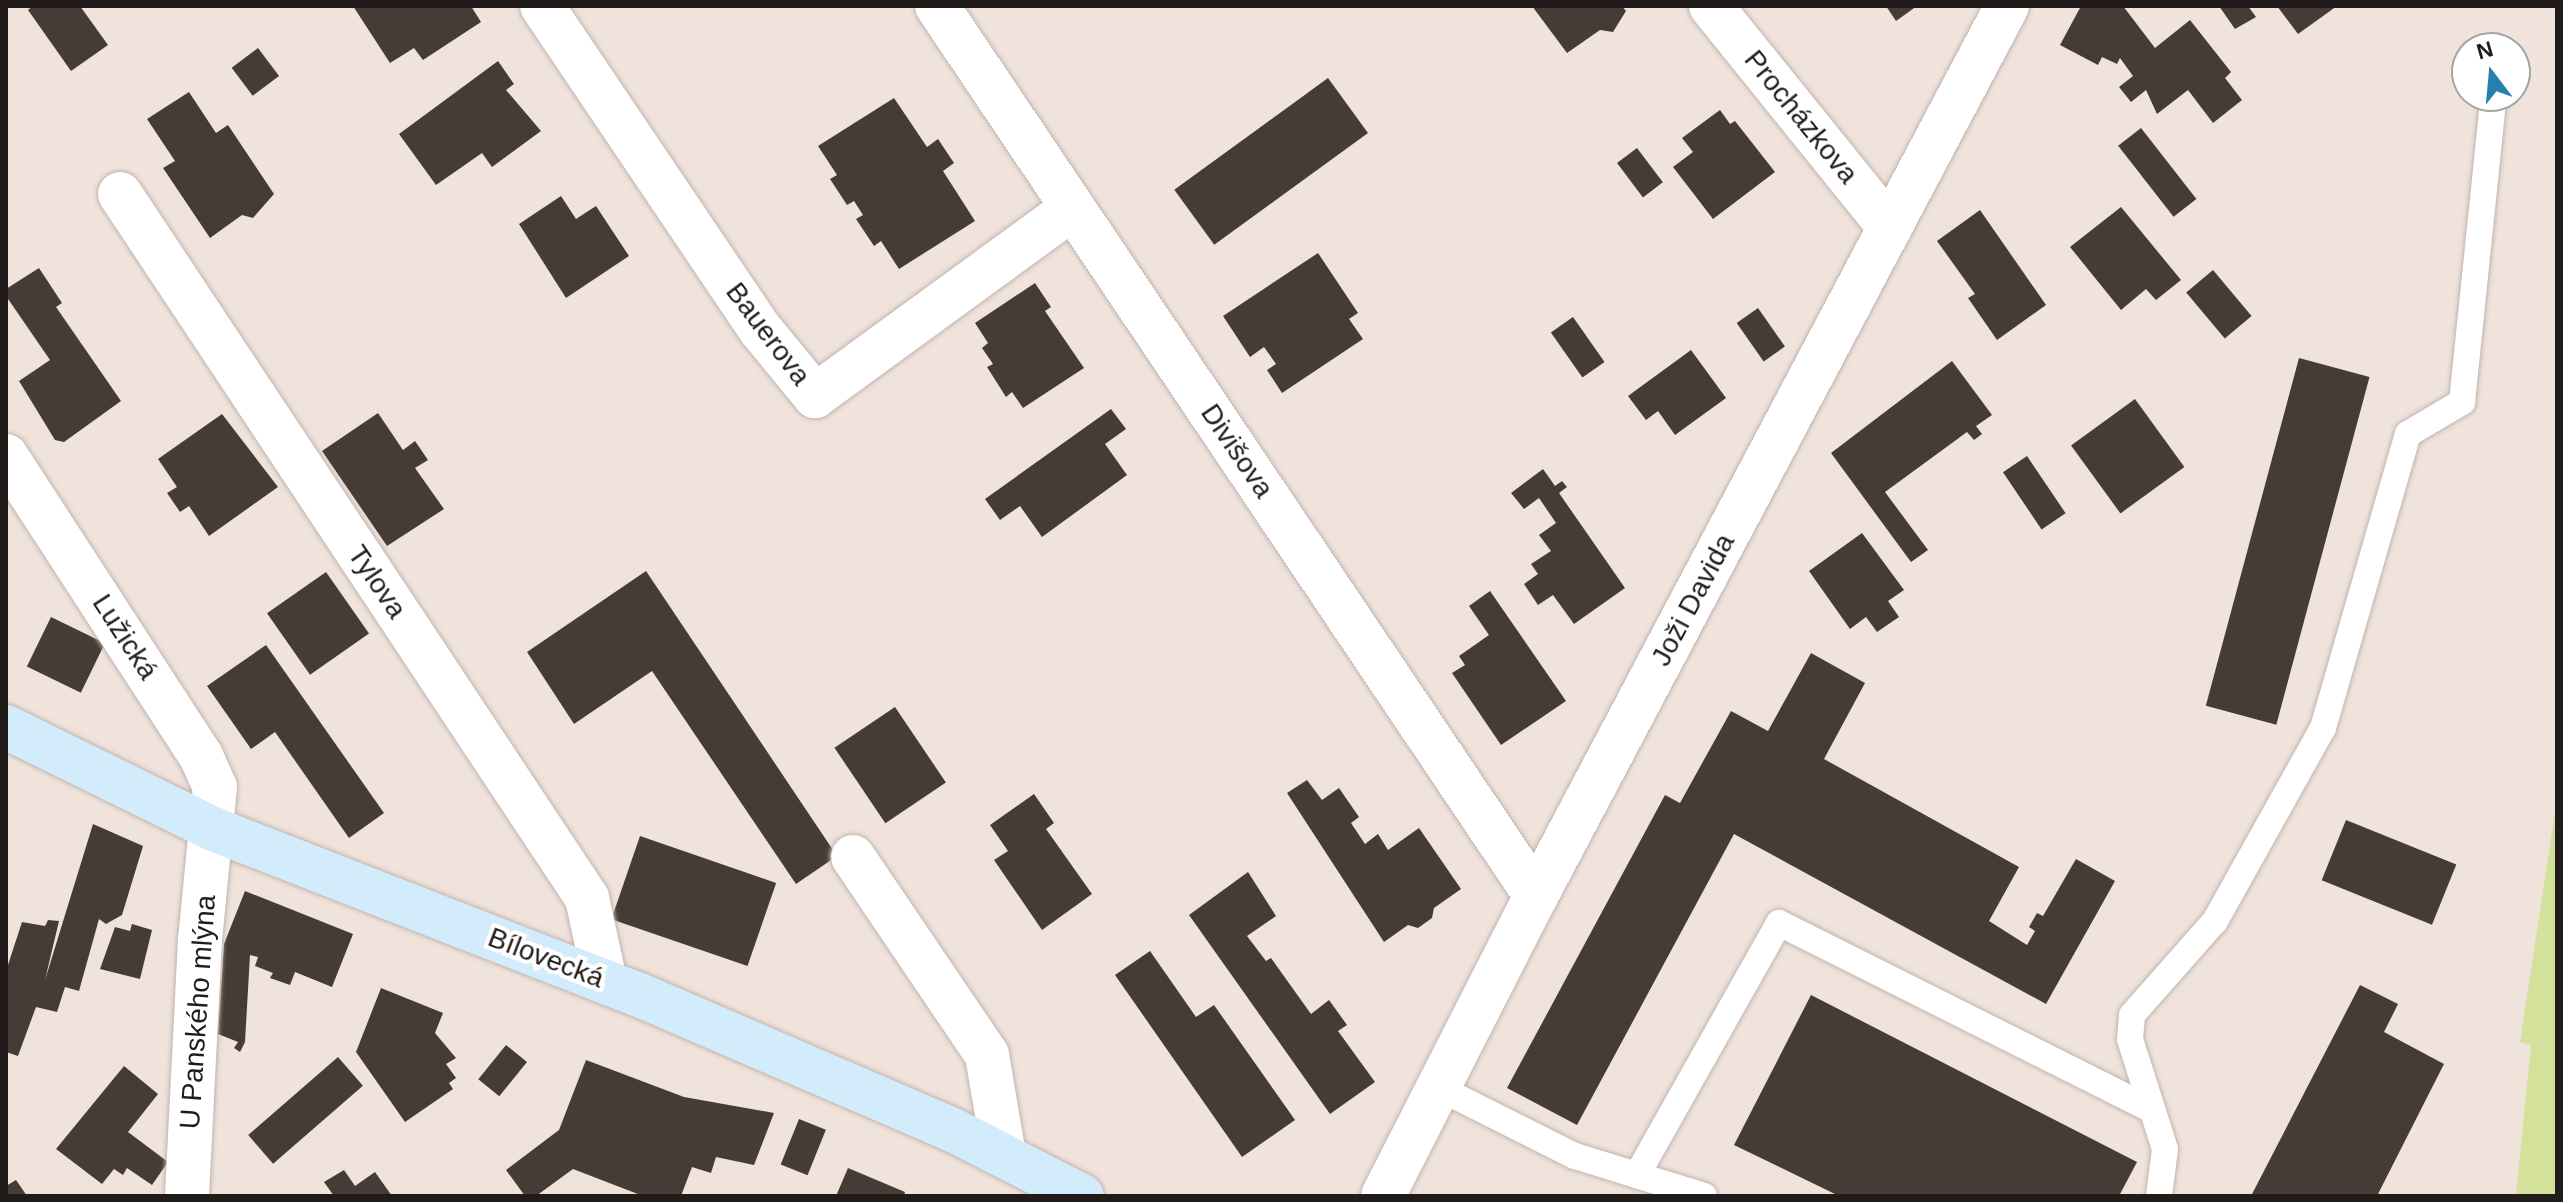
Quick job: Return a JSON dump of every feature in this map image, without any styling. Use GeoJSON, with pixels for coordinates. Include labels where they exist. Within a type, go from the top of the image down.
{"type":"FeatureCollection","features":[{"type":"Feature","properties":{"kind":"main road","name":"Bílovecká"},"geometry":{"type":"LineString","coordinates":[[6,727],[213,829],[605,981],[1004,1155],[1082,1196]]}},
{"type":"Feature","properties":{"kind":"street","name":"Bauerova"},"geometry":{"type":"LineString","coordinates":[[542,6],[760,329],[815,396],[1073,208]]}},
{"type":"Feature","properties":{"kind":"street","name":"Divišova"},"geometry":{"type":"LineString","coordinates":[[937,6],[1536,896]]}},
{"type":"Feature","properties":{"kind":"street","name":"Procházkova"},"geometry":{"type":"LineString","coordinates":[[1711,6],[1890,228]]}},
{"type":"Feature","properties":{"kind":"street","name":"Joži Davida"},"geometry":{"type":"LineString","coordinates":[[1383,1196],[1536,896],[2007,6]]}},
{"type":"Feature","properties":{"kind":"street","name":"Tylova"},"geometry":{"type":"LineString","coordinates":[[120,194],[587,898],[605,981]]}},
{"type":"Feature","properties":{"kind":"street","name":"Lužická"},"geometry":{"type":"LineString","coordinates":[[6,456],[201,756],[215,787],[213,829]]}},
{"type":"Feature","properties":{"kind":"street","name":"U Panského mlýna"},"geometry":{"type":"LineString","coordinates":[[187,1196],[200,939],[213,829]]}},
{"type":"Feature","properties":{"kind":"street"},"geometry":{"type":"LineString","coordinates":[[853,857],[987,1055],[1004,1155]]}},
{"type":"Feature","properties":{"kind":"lane"},"geometry":{"type":"LineString","coordinates":[[2159,1196],[2165,1149],[2130,1039],[2132,1015],[2215,921],[2323,728],[2408,434],[2462,402],[2492,112]]}},
{"type":"Feature","properties":{"kind":"lane"},"geometry":{"type":"LineString","coordinates":[[1637,1175],[1779,923],[2152,1110]]}},
{"type":"Feature","properties":{"kind":"lane"},"geometry":{"type":"LineString","coordinates":[[1437,1087],[1575,1156],[1704,1196]]}},
{"type":"Feature","properties":{"kind":"green space"},"geometry":{"type":"Polygon","coordinates":[[[2557,799],[2557,1196],[2516,1196],[2531,1045],[2520,1042],[2557,799]]]}},
{"type":"Feature","properties":{"kind":"building"},"geometry":{"type":"Polygon","coordinates":[[[33,6],[80,6],[108,45],[71,71],[28,10],[33,6]]]}},
{"type":"Feature","properties":{"kind":"building"},"geometry":{"type":"Polygon","coordinates":[[[353,6],[471,6],[481,22],[423,60],[414,48],[390,63],[353,6]]]}},
{"type":"Feature","properties":{"kind":"building"},"geometry":{"type":"Polygon","coordinates":[[[1532,6],[1622,6],[1626,11],[1613,32],[1600,30],[1567,53],[1532,6]]]}},
{"type":"Feature","properties":{"kind":"building"},"geometry":{"type":"Polygon","coordinates":[[[1886,6],[1917,6],[1896,21],[1886,6]]]}},
{"type":"Feature","properties":{"kind":"building"},"geometry":{"type":"Polygon","coordinates":[[[2081,6],[2123,6],[2155,48],[2190,20],[2231,72],[2225,78],[2242,100],[2213,123],[2188,90],[2157,114],[2146,90],[2131,102],[2119,87],[2133,76],[2120,58],[2117,64],[2102,57],[2098,65],[2060,45],[2081,6]]]}},
{"type":"Feature","properties":{"kind":"building"},"geometry":{"type":"Polygon","coordinates":[[[2219,6],[2248,6],[2256,17],[2235,29],[2219,6]]]}},
{"type":"Feature","properties":{"kind":"building"},"geometry":{"type":"Polygon","coordinates":[[[2277,6],[2337,6],[2298,34],[2277,6]]]}},
{"type":"Feature","properties":{"kind":"building"},"geometry":{"type":"Polygon","coordinates":[[[258,48],[279,76],[253,96],[232,68],[258,48]]]}},
{"type":"Feature","properties":{"kind":"building"},"geometry":{"type":"Polygon","coordinates":[[[498,61],[514,84],[506,90],[541,131],[492,167],[482,153],[436,185],[399,134],[498,61]]]}},
{"type":"Feature","properties":{"kind":"building"},"geometry":{"type":"Polygon","coordinates":[[[1328,78],[1368,133],[1214,245],[1174,190],[1328,78]]]}},
{"type":"Feature","properties":{"kind":"building"},"geometry":{"type":"Polygon","coordinates":[[[189,92],[216,133],[228,125],[274,194],[253,218],[242,215],[210,238],[163,168],[175,161],[147,119],[189,92]]]}},
{"type":"Feature","properties":{"kind":"building"},"geometry":{"type":"Polygon","coordinates":[[[894,98],[927,147],[938,139],[954,163],[943,171],[975,221],[899,269],[881,241],[874,246],[856,219],[863,215],[854,201],[847,205],[830,179],[837,175],[818,146],[894,98]]]}},
{"type":"Feature","properties":{"kind":"building"},"geometry":{"type":"Polygon","coordinates":[[[1720,110],[1730,124],[1735,121],[1775,172],[1713,219],[1673,167],[1693,152],[1682,138],[1720,110]]]}},
{"type":"Feature","properties":{"kind":"building"},"geometry":{"type":"Polygon","coordinates":[[[2141,128],[2196,199],[2174,217],[2118,146],[2141,128]]]}},
{"type":"Feature","properties":{"kind":"building"},"geometry":{"type":"Polygon","coordinates":[[[1637,148],[1663,182],[1643,197],[1617,163],[1637,148]]]}},
{"type":"Feature","properties":{"kind":"building"},"geometry":{"type":"Polygon","coordinates":[[[561,196],[576,219],[596,206],[629,256],[566,298],[519,224],[561,196]]]}},
{"type":"Feature","properties":{"kind":"building"},"geometry":{"type":"Polygon","coordinates":[[[2121,207],[2181,280],[2156,300],[2146,289],[2121,310],[2070,247],[2121,207]]]}},
{"type":"Feature","properties":{"kind":"building"},"geometry":{"type":"Polygon","coordinates":[[[1980,210],[2046,305],[1997,340],[1968,298],[1975,294],[1937,241],[1980,210]]]}},
{"type":"Feature","properties":{"kind":"building"},"geometry":{"type":"Polygon","coordinates":[[[1318,253],[1358,313],[1349,319],[1363,339],[1282,393],[1267,370],[1276,364],[1264,347],[1250,357],[1223,316],[1318,253]]]}},
{"type":"Feature","properties":{"kind":"building"},"geometry":{"type":"Polygon","coordinates":[[[39,268],[62,303],[56,307],[121,401],[64,442],[55,440],[19,381],[50,360],[6,296],[6,289],[39,268]]]}},
{"type":"Feature","properties":{"kind":"building"},"geometry":{"type":"Polygon","coordinates":[[[2213,270],[2252,316],[2225,338],[2186,292],[2213,270]]]}},
{"type":"Feature","properties":{"kind":"building"},"geometry":{"type":"Polygon","coordinates":[[[1035,283],[1051,307],[1045,311],[1084,368],[1023,408],[1012,392],[1006,397],[987,367],[993,364],[982,348],[988,343],[975,323],[1035,283]]]}},
{"type":"Feature","properties":{"kind":"building"},"geometry":{"type":"Polygon","coordinates":[[[1758,308],[1785,347],[1764,361],[1737,323],[1758,308]]]}},
{"type":"Feature","properties":{"kind":"building"},"geometry":{"type":"Polygon","coordinates":[[[1573,317],[1605,362],[1582,378],[1551,332],[1573,317]]]}},
{"type":"Feature","properties":{"kind":"building"},"geometry":{"type":"Polygon","coordinates":[[[1691,350],[1726,398],[1675,435],[1658,411],[1646,420],[1628,396],[1691,350]]]}},
{"type":"Feature","properties":{"kind":"building"},"geometry":{"type":"Polygon","coordinates":[[[2299,358],[2370,377],[2276,725],[2206,706],[2299,358]]]}},
{"type":"Feature","properties":{"kind":"building"},"geometry":{"type":"Polygon","coordinates":[[[1952,361],[1992,415],[1976,426],[1982,434],[1974,440],[1967,432],[1885,492],[1928,550],[1911,562],[1831,453],[1952,361]]]}},
{"type":"Feature","properties":{"kind":"building"},"geometry":{"type":"Polygon","coordinates":[[[2135,399],[2184,467],[2120,513],[2071,445],[2135,399]]]}},
{"type":"Feature","properties":{"kind":"building"},"geometry":{"type":"Polygon","coordinates":[[[1111,409],[1126,429],[1105,444],[1127,475],[1042,537],[1020,506],[1000,520],[985,499],[1111,409]]]}},
{"type":"Feature","properties":{"kind":"building"},"geometry":{"type":"Polygon","coordinates":[[[378,413],[403,450],[415,441],[428,460],[415,468],[444,509],[387,546],[322,451],[378,413]]]}},
{"type":"Feature","properties":{"kind":"building"},"geometry":{"type":"Polygon","coordinates":[[[222,414],[278,487],[209,536],[189,506],[180,512],[167,493],[177,487],[158,459],[222,414]]]}},
{"type":"Feature","properties":{"kind":"building"},"geometry":{"type":"Polygon","coordinates":[[[2027,456],[2066,513],[2042,529],[2003,472],[2027,456]]]}},
{"type":"Feature","properties":{"kind":"building"},"geometry":{"type":"Polygon","coordinates":[[[1543,469],[1555,486],[1562,481],[1567,487],[1559,493],[1625,588],[1574,624],[1553,595],[1538,605],[1524,584],[1538,574],[1531,564],[1551,551],[1539,535],[1556,523],[1539,498],[1524,509],[1511,493],[1543,469]]]}},
{"type":"Feature","properties":{"kind":"building"},"geometry":{"type":"Polygon","coordinates":[[[1862,533],[1904,590],[1888,601],[1899,617],[1877,632],[1866,617],[1850,629],[1809,571],[1862,533]]]}},
{"type":"Feature","properties":{"kind":"building"},"geometry":{"type":"Polygon","coordinates":[[[646,571],[837,856],[796,884],[652,671],[574,724],[527,652],[646,571]]]}},
{"type":"Feature","properties":{"kind":"building"},"geometry":{"type":"Polygon","coordinates":[[[326,572],[369,633],[310,675],[267,613],[326,572]]]}},
{"type":"Feature","properties":{"kind":"building"},"geometry":{"type":"Polygon","coordinates":[[[1490,591],[1566,701],[1501,745],[1452,673],[1465,665],[1459,656],[1489,635],[1469,606],[1490,591]]]}},
{"type":"Feature","properties":{"kind":"building"},"geometry":{"type":"Polygon","coordinates":[[[51,617],[105,643],[81,693],[27,666],[51,617]]]}},
{"type":"Feature","properties":{"kind":"building"},"geometry":{"type":"Polygon","coordinates":[[[266,645],[384,813],[349,838],[275,732],[251,749],[207,686],[266,645]]]}},
{"type":"Feature","properties":{"kind":"building"},"geometry":{"type":"Polygon","coordinates":[[[1811,653],[1865,683],[1824,759],[2019,867],[1989,921],[2027,945],[2035,931],[2029,927],[2037,913],[2043,916],[2076,859],[2115,881],[2046,1004],[1734,834],[1577,1125],[1507,1088],[1665,795],[1680,803],[1731,711],[1768,731],[1811,653]]]}},
{"type":"Feature","properties":{"kind":"building"},"geometry":{"type":"Polygon","coordinates":[[[895,707],[946,782],[885,823],[834,748],[895,707]]]}},
{"type":"Feature","properties":{"kind":"building"},"geometry":{"type":"Polygon","coordinates":[[[1307,780],[1322,800],[1339,788],[1359,817],[1351,823],[1365,844],[1378,834],[1388,850],[1419,828],[1461,889],[1434,908],[1432,918],[1418,928],[1408,925],[1384,942],[1287,793],[1307,780]]]}},
{"type":"Feature","properties":{"kind":"building"},"geometry":{"type":"Polygon","coordinates":[[[1034,794],[1054,823],[1046,829],[1092,894],[1042,930],[994,860],[1008,851],[990,825],[1034,794]]]}},
{"type":"Feature","properties":{"kind":"building"},"geometry":{"type":"Polygon","coordinates":[[[2346,820],[2456,865],[2432,925],[2322,880],[2346,820]]]}},
{"type":"Feature","properties":{"kind":"building"},"geometry":{"type":"Polygon","coordinates":[[[93,824],[143,846],[122,915],[106,924],[99,919],[79,991],[65,987],[57,1012],[36,1007],[18,1056],[6,1052],[6,971],[22,922],[45,926],[48,920],[59,921],[45,980],[93,824]]]}},
{"type":"Feature","properties":{"kind":"building"},"geometry":{"type":"Polygon","coordinates":[[[640,836],[776,883],[748,966],[611,919],[640,836]]]}},
{"type":"Feature","properties":{"kind":"building"},"geometry":{"type":"Polygon","coordinates":[[[1248,872],[1276,916],[1247,936],[1266,961],[1271,958],[1311,1014],[1329,1000],[1347,1025],[1338,1031],[1375,1082],[1330,1114],[1189,915],[1248,872]]]}},
{"type":"Feature","properties":{"kind":"building"},"geometry":{"type":"Polygon","coordinates":[[[245,891],[353,934],[332,987],[295,972],[290,985],[270,978],[273,973],[255,966],[258,957],[250,955],[245,1042],[240,1052],[234,1048],[238,1042],[218,1034],[224,944],[245,891]]]}},
{"type":"Feature","properties":{"kind":"building"},"geometry":{"type":"Polygon","coordinates":[[[132,924],[152,930],[140,979],[100,969],[115,927],[130,931],[132,924]]]}},
{"type":"Feature","properties":{"kind":"building"},"geometry":{"type":"Polygon","coordinates":[[[1150,951],[1196,1017],[1214,1005],[1295,1120],[1242,1157],[1115,975],[1150,951]]]}},
{"type":"Feature","properties":{"kind":"building"},"geometry":{"type":"Polygon","coordinates":[[[2360,985],[2398,1004],[2384,1032],[2444,1064],[2377,1196],[2251,1196],[2360,985]]]}},
{"type":"Feature","properties":{"kind":"building"},"geometry":{"type":"Polygon","coordinates":[[[381,988],[443,1013],[435,1033],[456,1058],[446,1064],[456,1078],[449,1083],[453,1089],[405,1122],[356,1052],[381,988]]]}},
{"type":"Feature","properties":{"kind":"building"},"geometry":{"type":"Polygon","coordinates":[[[1811,995],[2137,1162],[2119,1196],[1839,1196],[1734,1145],[1811,995]]]}},
{"type":"Feature","properties":{"kind":"building"},"geometry":{"type":"Polygon","coordinates":[[[506,1045],[527,1062],[499,1096],[478,1079],[506,1045]]]}},
{"type":"Feature","properties":{"kind":"building"},"geometry":{"type":"Polygon","coordinates":[[[338,1057],[363,1086],[273,1164],[248,1135],[338,1057]]]}},
{"type":"Feature","properties":{"kind":"building"},"geometry":{"type":"Polygon","coordinates":[[[586,1060],[684,1097],[774,1113],[754,1165],[716,1157],[711,1173],[692,1167],[681,1196],[643,1196],[573,1169],[536,1196],[525,1196],[506,1170],[559,1130],[586,1060]]]}},
{"type":"Feature","properties":{"kind":"building"},"geometry":{"type":"Polygon","coordinates":[[[124,1066],[158,1094],[128,1132],[168,1162],[152,1185],[127,1168],[123,1175],[114,1169],[102,1184],[56,1149],[124,1066]]]}},
{"type":"Feature","properties":{"kind":"building"},"geometry":{"type":"Polygon","coordinates":[[[799,1119],[826,1130],[808,1175],[781,1164],[799,1119]]]}},
{"type":"Feature","properties":{"kind":"building"},"geometry":{"type":"Polygon","coordinates":[[[848,1168],[905,1192],[904,1196],[836,1196],[848,1168]]]}},
{"type":"Feature","properties":{"kind":"building"},"geometry":{"type":"Polygon","coordinates":[[[344,1170],[355,1186],[375,1172],[392,1196],[334,1196],[324,1182],[344,1170]]]}},
{"type":"Feature","properties":{"kind":"building"},"geometry":{"type":"Polygon","coordinates":[[[16,1180],[27,1196],[6,1196],[6,1186],[16,1180]]]}}]}
